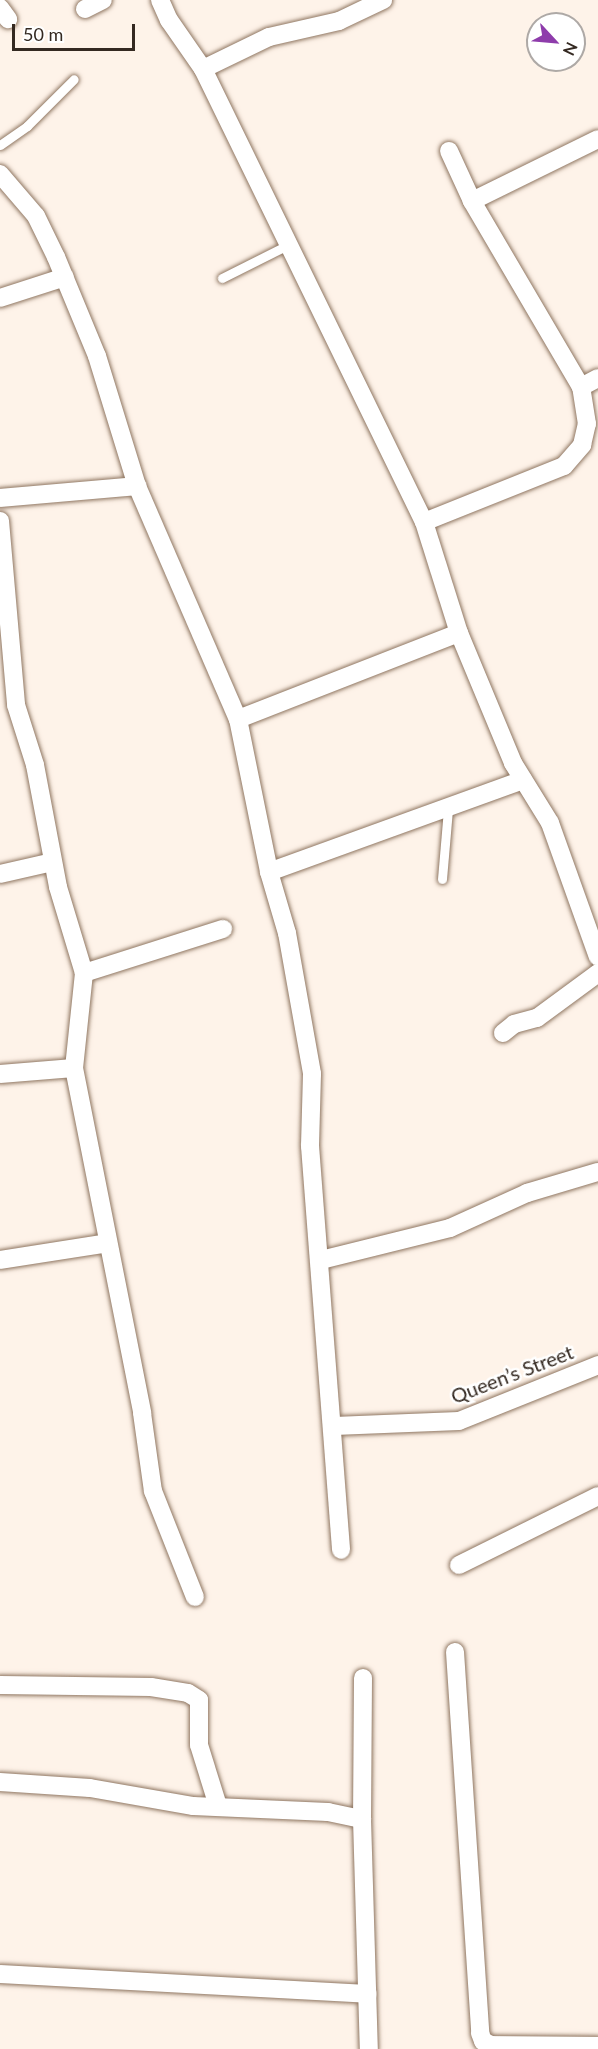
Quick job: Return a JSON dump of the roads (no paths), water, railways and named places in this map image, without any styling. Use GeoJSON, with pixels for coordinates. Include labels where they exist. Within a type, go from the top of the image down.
{"type":"FeatureCollection","features":[{"type":"Feature","properties":{"kind":"street"},"geometry":{"type":"LineString","coordinates":[[85,9],[103,0]]}},
{"type":"Feature","properties":{"kind":"street"},"geometry":{"type":"LineString","coordinates":[[160,0],[169,20],[203,69],[424,522],[459,633],[523,780],[550,823],[598,957]]}},
{"type":"Feature","properties":{"kind":"street"},"geometry":{"type":"LineString","coordinates":[[203,69],[269,37],[339,21],[383,0]]}},
{"type":"Feature","properties":{"kind":"street"},"geometry":{"type":"LineString","coordinates":[[471,201],[598,139]]}},
{"type":"Feature","properties":{"kind":"street"},"geometry":{"type":"LineString","coordinates":[[424,522],[564,466],[582,445],[587,423],[581,387],[471,201],[449,151]]}},
{"type":"Feature","properties":{"kind":"street"},"geometry":{"type":"LineString","coordinates":[[0,174],[36,216],[64,277],[97,356],[137,486],[238,719],[269,872],[287,933],[312,1074],[310,1146],[334,1426],[341,1550]]}},
{"type":"Feature","properties":{"kind":"street"},"geometry":{"type":"LineString","coordinates":[[0,298],[64,277]]}},
{"type":"Feature","properties":{"kind":"street"},"geometry":{"type":"LineString","coordinates":[[581,387],[598,378]]}},
{"type":"Feature","properties":{"kind":"street"},"geometry":{"type":"LineString","coordinates":[[0,498],[137,486]]}},
{"type":"Feature","properties":{"kind":"street"},"geometry":{"type":"LineString","coordinates":[[0,521],[8,705],[35,765],[53,862],[84,973],[74,1068],[142,1413],[153,1491],[195,1598]]}},
{"type":"Feature","properties":{"kind":"street"},"geometry":{"type":"LineString","coordinates":[[238,719],[459,633]]}},
{"type":"Feature","properties":{"kind":"street"},"geometry":{"type":"LineString","coordinates":[[269,872],[315,852],[448,809],[523,780]]}},
{"type":"Feature","properties":{"kind":"street"},"geometry":{"type":"LineString","coordinates":[[0,874],[53,862]]}},
{"type":"Feature","properties":{"kind":"street"},"geometry":{"type":"LineString","coordinates":[[84,973],[223,929]]}},
{"type":"Feature","properties":{"kind":"street"},"geometry":{"type":"LineString","coordinates":[[502,1033],[514,1024],[537,1018],[598,973]]}},
{"type":"Feature","properties":{"kind":"street"},"geometry":{"type":"LineString","coordinates":[[0,1074],[74,1068]]}},
{"type":"Feature","properties":{"kind":"street"},"geometry":{"type":"LineString","coordinates":[[321,1260],[450,1227],[527,1193],[598,1172]]}},
{"type":"Feature","properties":{"kind":"street"},"geometry":{"type":"LineString","coordinates":[[0,1260],[108,1243]]}},
{"type":"Feature","properties":{"kind":"street","name":"Queen’s Street"},"geometry":{"type":"LineString","coordinates":[[334,1426],[459,1421],[598,1365]]}},
{"type":"Feature","properties":{"kind":"street"},"geometry":{"type":"LineString","coordinates":[[459,1565],[598,1496]]}},
{"type":"Feature","properties":{"kind":"street"},"geometry":{"type":"LineString","coordinates":[[455,1652],[480,2033],[483,2041],[491,2045],[598,2046]]}},
{"type":"Feature","properties":{"kind":"street"},"geometry":{"type":"LineString","coordinates":[[363,1678],[362,1819],[369,2049]]}},
{"type":"Feature","properties":{"kind":"street"},"geometry":{"type":"LineString","coordinates":[[0,1685],[151,1687],[188,1693],[199,1700],[199,1745],[218,1806]]}},
{"type":"Feature","properties":{"kind":"street"},"geometry":{"type":"LineString","coordinates":[[0,1782],[90,1788],[135,1799],[328,1812],[362,1819]]}},
{"type":"Feature","properties":{"kind":"street"},"geometry":{"type":"LineString","coordinates":[[0,1974],[368,1994]]}},
{"type":"Feature","properties":{"kind":"lane"},"geometry":{"type":"LineString","coordinates":[[0,145],[27,126],[74,79]]}},
{"type":"Feature","properties":{"kind":"lane"},"geometry":{"type":"LineString","coordinates":[[222,278],[288,245]]}},
{"type":"Feature","properties":{"kind":"lane"},"geometry":{"type":"LineString","coordinates":[[442,879],[448,809]]}}]}
